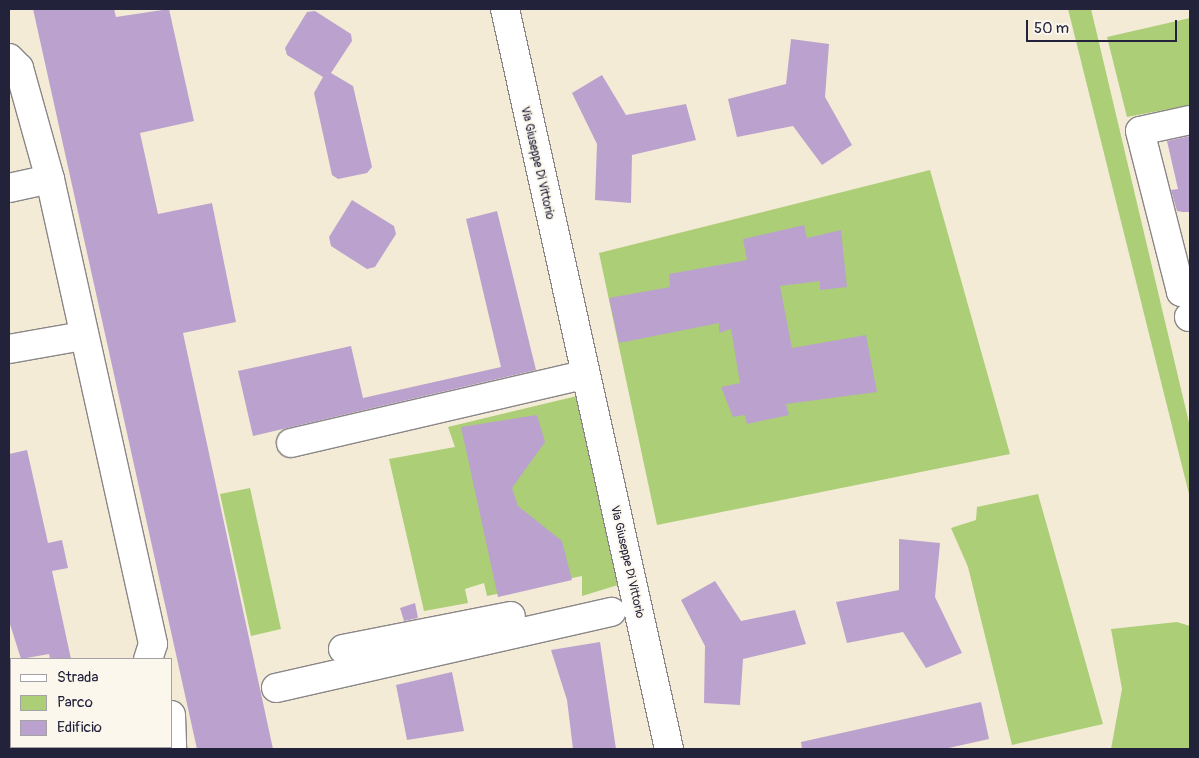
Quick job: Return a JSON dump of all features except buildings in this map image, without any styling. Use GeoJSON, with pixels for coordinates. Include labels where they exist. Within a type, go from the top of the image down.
{"type":"FeatureCollection","features":[{"type":"Feature","properties":{"kind":"street","name":"Via Giuseppe Di Vittorio"},"geometry":{"type":"LineString","coordinates":[[506,9],[584,375],[669,749]]}},
{"type":"Feature","properties":{"kind":"street"},"geometry":{"type":"LineString","coordinates":[[9,58],[19,68],[50,179],[83,336],[153,644],[148,658]]}},
{"type":"Feature","properties":{"kind":"street"},"geometry":{"type":"LineString","coordinates":[[1190,120],[1140,130],[1181,292],[1190,290]]}},
{"type":"Feature","properties":{"kind":"street"},"geometry":{"type":"LineString","coordinates":[[9,188],[50,179]]}},
{"type":"Feature","properties":{"kind":"street"},"geometry":{"type":"LineString","coordinates":[[9,349],[83,336]]}},
{"type":"Feature","properties":{"kind":"street"},"geometry":{"type":"LineString","coordinates":[[291,444],[584,375]]}},
{"type":"Feature","properties":{"kind":"street"},"geometry":{"type":"LineString","coordinates":[[343,649],[633,592]]}},
{"type":"Feature","properties":{"kind":"street"},"geometry":{"type":"LineString","coordinates":[[276,688],[611,612]]}},
{"type":"Feature","properties":{"kind":"green space"},"geometry":{"type":"Polygon","coordinates":[[[1068,9],[1091,9],[1190,427],[1190,498],[1068,9]]]}},
{"type":"Feature","properties":{"kind":"green space"},"geometry":{"type":"Polygon","coordinates":[[[1190,18],[1190,105],[1127,117],[1107,37],[1190,18]]]}},
{"type":"Feature","properties":{"kind":"green space"},"geometry":{"type":"Polygon","coordinates":[[[930,170],[1010,454],[657,525],[599,253],[930,170]]]}},
{"type":"Feature","properties":{"kind":"green space"},"geometry":{"type":"Polygon","coordinates":[[[577,396],[618,585],[582,596],[582,576],[487,596],[484,583],[465,589],[468,603],[424,611],[389,459],[455,447],[448,427],[577,396]]]}},
{"type":"Feature","properties":{"kind":"green space"},"geometry":{"type":"Polygon","coordinates":[[[250,488],[281,629],[251,636],[220,494],[250,488]]]}},
{"type":"Feature","properties":{"kind":"green space"},"geometry":{"type":"Polygon","coordinates":[[[1038,494],[1103,724],[1012,745],[968,567],[951,528],[976,520],[977,507],[1038,494]]]}},
{"type":"Feature","properties":{"kind":"green space"},"geometry":{"type":"Polygon","coordinates":[[[1177,622],[1190,626],[1190,749],[1111,749],[1122,689],[1111,629],[1177,622]]]}}]}
